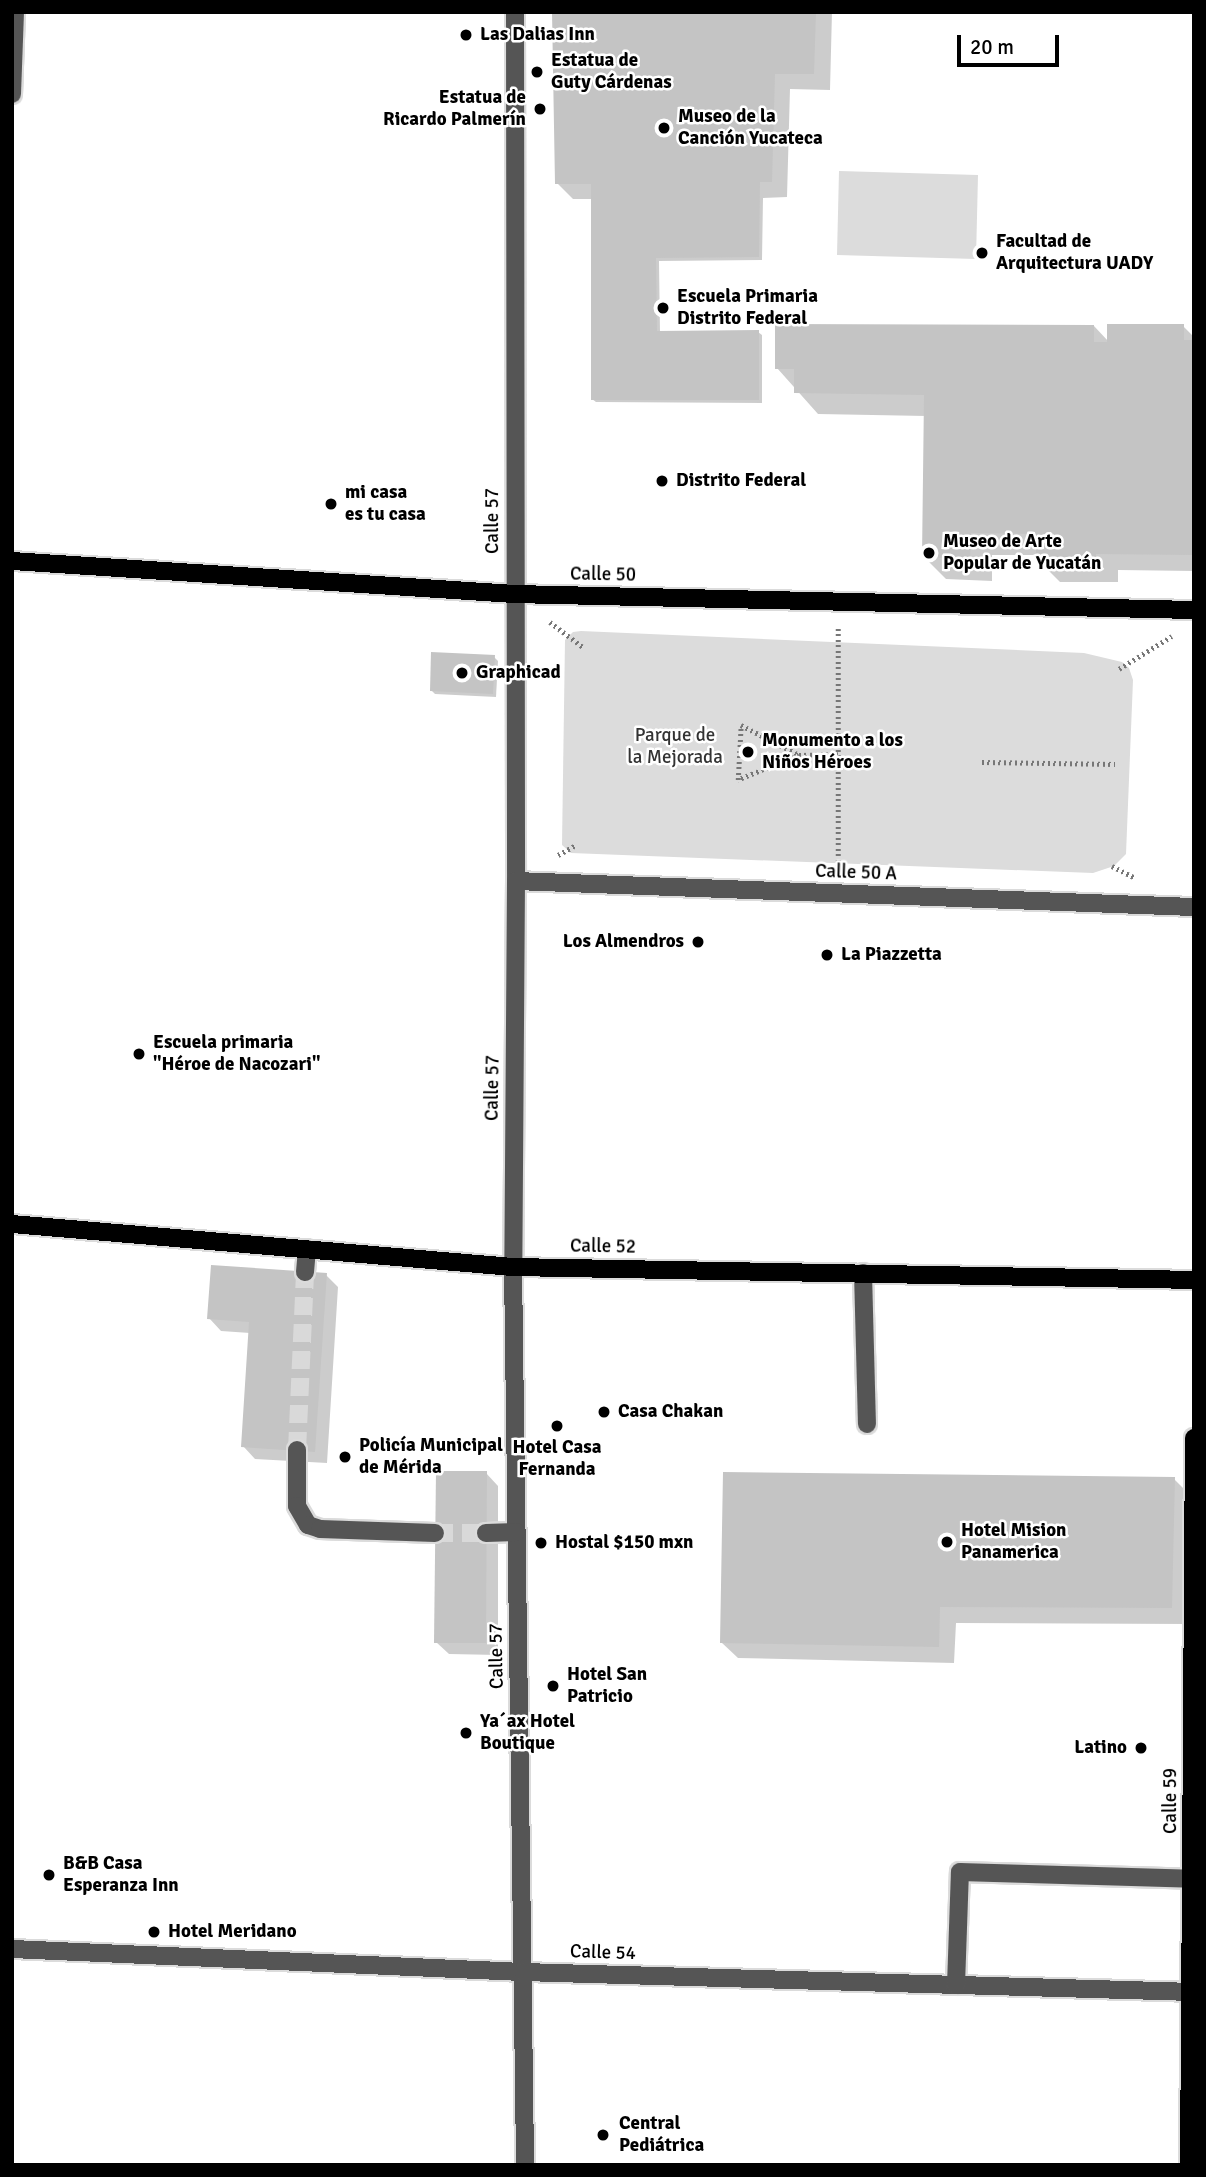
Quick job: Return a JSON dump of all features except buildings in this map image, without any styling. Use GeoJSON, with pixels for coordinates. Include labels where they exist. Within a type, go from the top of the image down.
{"type":"FeatureCollection","features":[{"type":"Feature","properties":{"kind":"main road","name":"Calle 50"},"geometry":{"type":"LineString","coordinates":[[12,561],[514,594],[1194,610]]}},
{"type":"Feature","properties":{"kind":"main road","name":"Calle 52"},"geometry":{"type":"LineString","coordinates":[[12,1224],[513,1266],[1194,1280]]}},
{"type":"Feature","properties":{"kind":"main road","name":"Calle 59"},"geometry":{"type":"LineString","coordinates":[[1189,2165],[1194,1438]]}},
{"type":"Feature","properties":{"kind":"street"},"geometry":{"type":"LineString","coordinates":[[12,94],[15,12]]}},
{"type":"Feature","properties":{"kind":"street","name":"Calle 57"},"geometry":{"type":"LineString","coordinates":[[515,12],[516,881],[513,1266],[525,2165]]}},
{"type":"Feature","properties":{"kind":"street","name":"Calle 50 A"},"geometry":{"type":"LineString","coordinates":[[516,881],[1194,907]]}},
{"type":"Feature","properties":{"kind":"street"},"geometry":{"type":"LineString","coordinates":[[305,1272],[307,1249]]}},
{"type":"Feature","properties":{"kind":"street"},"geometry":{"type":"LineString","coordinates":[[863,1273],[867,1424]]}},
{"type":"Feature","properties":{"kind":"street"},"geometry":{"type":"LineString","coordinates":[[297,1450],[297,1506],[308,1525],[320,1529],[435,1533]]}},
{"type":"Feature","properties":{"kind":"street"},"geometry":{"type":"LineString","coordinates":[[486,1533],[516,1532]]}},
{"type":"Feature","properties":{"kind":"street"},"geometry":{"type":"LineString","coordinates":[[956,1985],[960,1872],[1191,1879]]}},
{"type":"Feature","properties":{"kind":"street","name":"Calle 54"},"geometry":{"type":"LineString","coordinates":[[12,1949],[523,1972],[1192,1992]]}},
{"type":"Feature","properties":{"kind":"path"},"geometry":{"type":"LineString","coordinates":[[1119,668],[1183,628]]}},
{"type":"Feature","properties":{"kind":"path"},"geometry":{"type":"LineString","coordinates":[[837,657],[838,855]]}},
{"type":"Feature","properties":{"kind":"path"},"geometry":{"type":"LineString","coordinates":[[799,755],[741,725],[738,780],[799,755],[838,754]]}},
{"type":"Feature","properties":{"kind":"path"},"geometry":{"type":"LineString","coordinates":[[982,762],[1115,764]]}},
{"type":"Feature","properties":{"kind":"green space"},"geometry":{"type":"Polygon","coordinates":[[[839,171],[978,175],[976,259],[837,255],[839,171]]]}},
{"type":"Feature","properties":{"kind":"green space","name":"Parque de la Mejorada"},"geometry":{"type":"Polygon","coordinates":[[[573,632],[1084,653],[1122,662],[1129,668],[1133,680],[1126,854],[1114,866],[1093,873],[571,853],[562,845],[565,640],[573,632]]]}},
{"type":"Feature","properties":{"kind":"tunnel"},"geometry":{"type":"LineString","coordinates":[[297,1450],[305,1272]]}},
{"type":"Feature","properties":{"kind":"tunnel"},"geometry":{"type":"LineString","coordinates":[[435,1533],[486,1533]]}},
{"type":"Feature","properties":{"kind":"place","name":"Las Dalias Inn"},"geometry":{"type":"Point","coordinates":[466,35]}},
{"type":"Feature","properties":{"kind":"place","name":"Estatua de Guty Cárdenas"},"geometry":{"type":"Point","coordinates":[537,72]}},
{"type":"Feature","properties":{"kind":"place","name":"Estatua de Ricardo Palmerín"},"geometry":{"type":"Point","coordinates":[540,109]}},
{"type":"Feature","properties":{"kind":"place","name":"Museo de la Canción Yucateca"},"geometry":{"type":"Point","coordinates":[664,128]}},
{"type":"Feature","properties":{"kind":"place","name":"Facultad de Arquitectura UADY"},"geometry":{"type":"Point","coordinates":[982,253]}},
{"type":"Feature","properties":{"kind":"place","name":"Escuela Primaria Distrito Federal"},"geometry":{"type":"Point","coordinates":[663,308]}},
{"type":"Feature","properties":{"kind":"place","name":"Distrito Federal"},"geometry":{"type":"Point","coordinates":[662,481]}},
{"type":"Feature","properties":{"kind":"place","name":"mi casa es tu casa"},"geometry":{"type":"Point","coordinates":[331,504]}},
{"type":"Feature","properties":{"kind":"place","name":"Museo de Arte Popular de Yucatán"},"geometry":{"type":"Point","coordinates":[929,553]}},
{"type":"Feature","properties":{"kind":"place","name":"Graphicad"},"geometry":{"type":"Point","coordinates":[462,673]}},
{"type":"Feature","properties":{"kind":"place","name":"Monumento a los Niños Héroes"},"geometry":{"type":"Point","coordinates":[748,752]}},
{"type":"Feature","properties":{"kind":"place","name":"Los Almendros"},"geometry":{"type":"Point","coordinates":[698,942]}},
{"type":"Feature","properties":{"kind":"place","name":"La Piazzetta"},"geometry":{"type":"Point","coordinates":[827,955]}},
{"type":"Feature","properties":{"kind":"place","name":"Escuela primaria \"Héroe de Nacozari\""},"geometry":{"type":"Point","coordinates":[139,1054]}},
{"type":"Feature","properties":{"kind":"place","name":"Casa Chakan"},"geometry":{"type":"Point","coordinates":[604,1412]}},
{"type":"Feature","properties":{"kind":"place","name":"Hotel Casa Fernanda"},"geometry":{"type":"Point","coordinates":[557,1426]}},
{"type":"Feature","properties":{"kind":"place","name":"Policía Municipal de Mérida"},"geometry":{"type":"Point","coordinates":[345,1457]}},
{"type":"Feature","properties":{"kind":"place","name":"Hotel Mision Panamerica"},"geometry":{"type":"Point","coordinates":[947,1542]}},
{"type":"Feature","properties":{"kind":"place","name":"Hostal $150 mxn"},"geometry":{"type":"Point","coordinates":[541,1543]}},
{"type":"Feature","properties":{"kind":"place","name":"Hotel San Patricio"},"geometry":{"type":"Point","coordinates":[553,1686]}},
{"type":"Feature","properties":{"kind":"place","name":"Ya´ax Hotel Boutique"},"geometry":{"type":"Point","coordinates":[466,1733]}},
{"type":"Feature","properties":{"kind":"place","name":"Latino"},"geometry":{"type":"Point","coordinates":[1141,1748]}},
{"type":"Feature","properties":{"kind":"place","name":"B&B Casa Esperanza Inn"},"geometry":{"type":"Point","coordinates":[49,1875]}},
{"type":"Feature","properties":{"kind":"place","name":"Hotel Meridano"},"geometry":{"type":"Point","coordinates":[154,1932]}},
{"type":"Feature","properties":{"kind":"place","name":"Central Pediátrica"},"geometry":{"type":"Point","coordinates":[603,2135]}}]}
